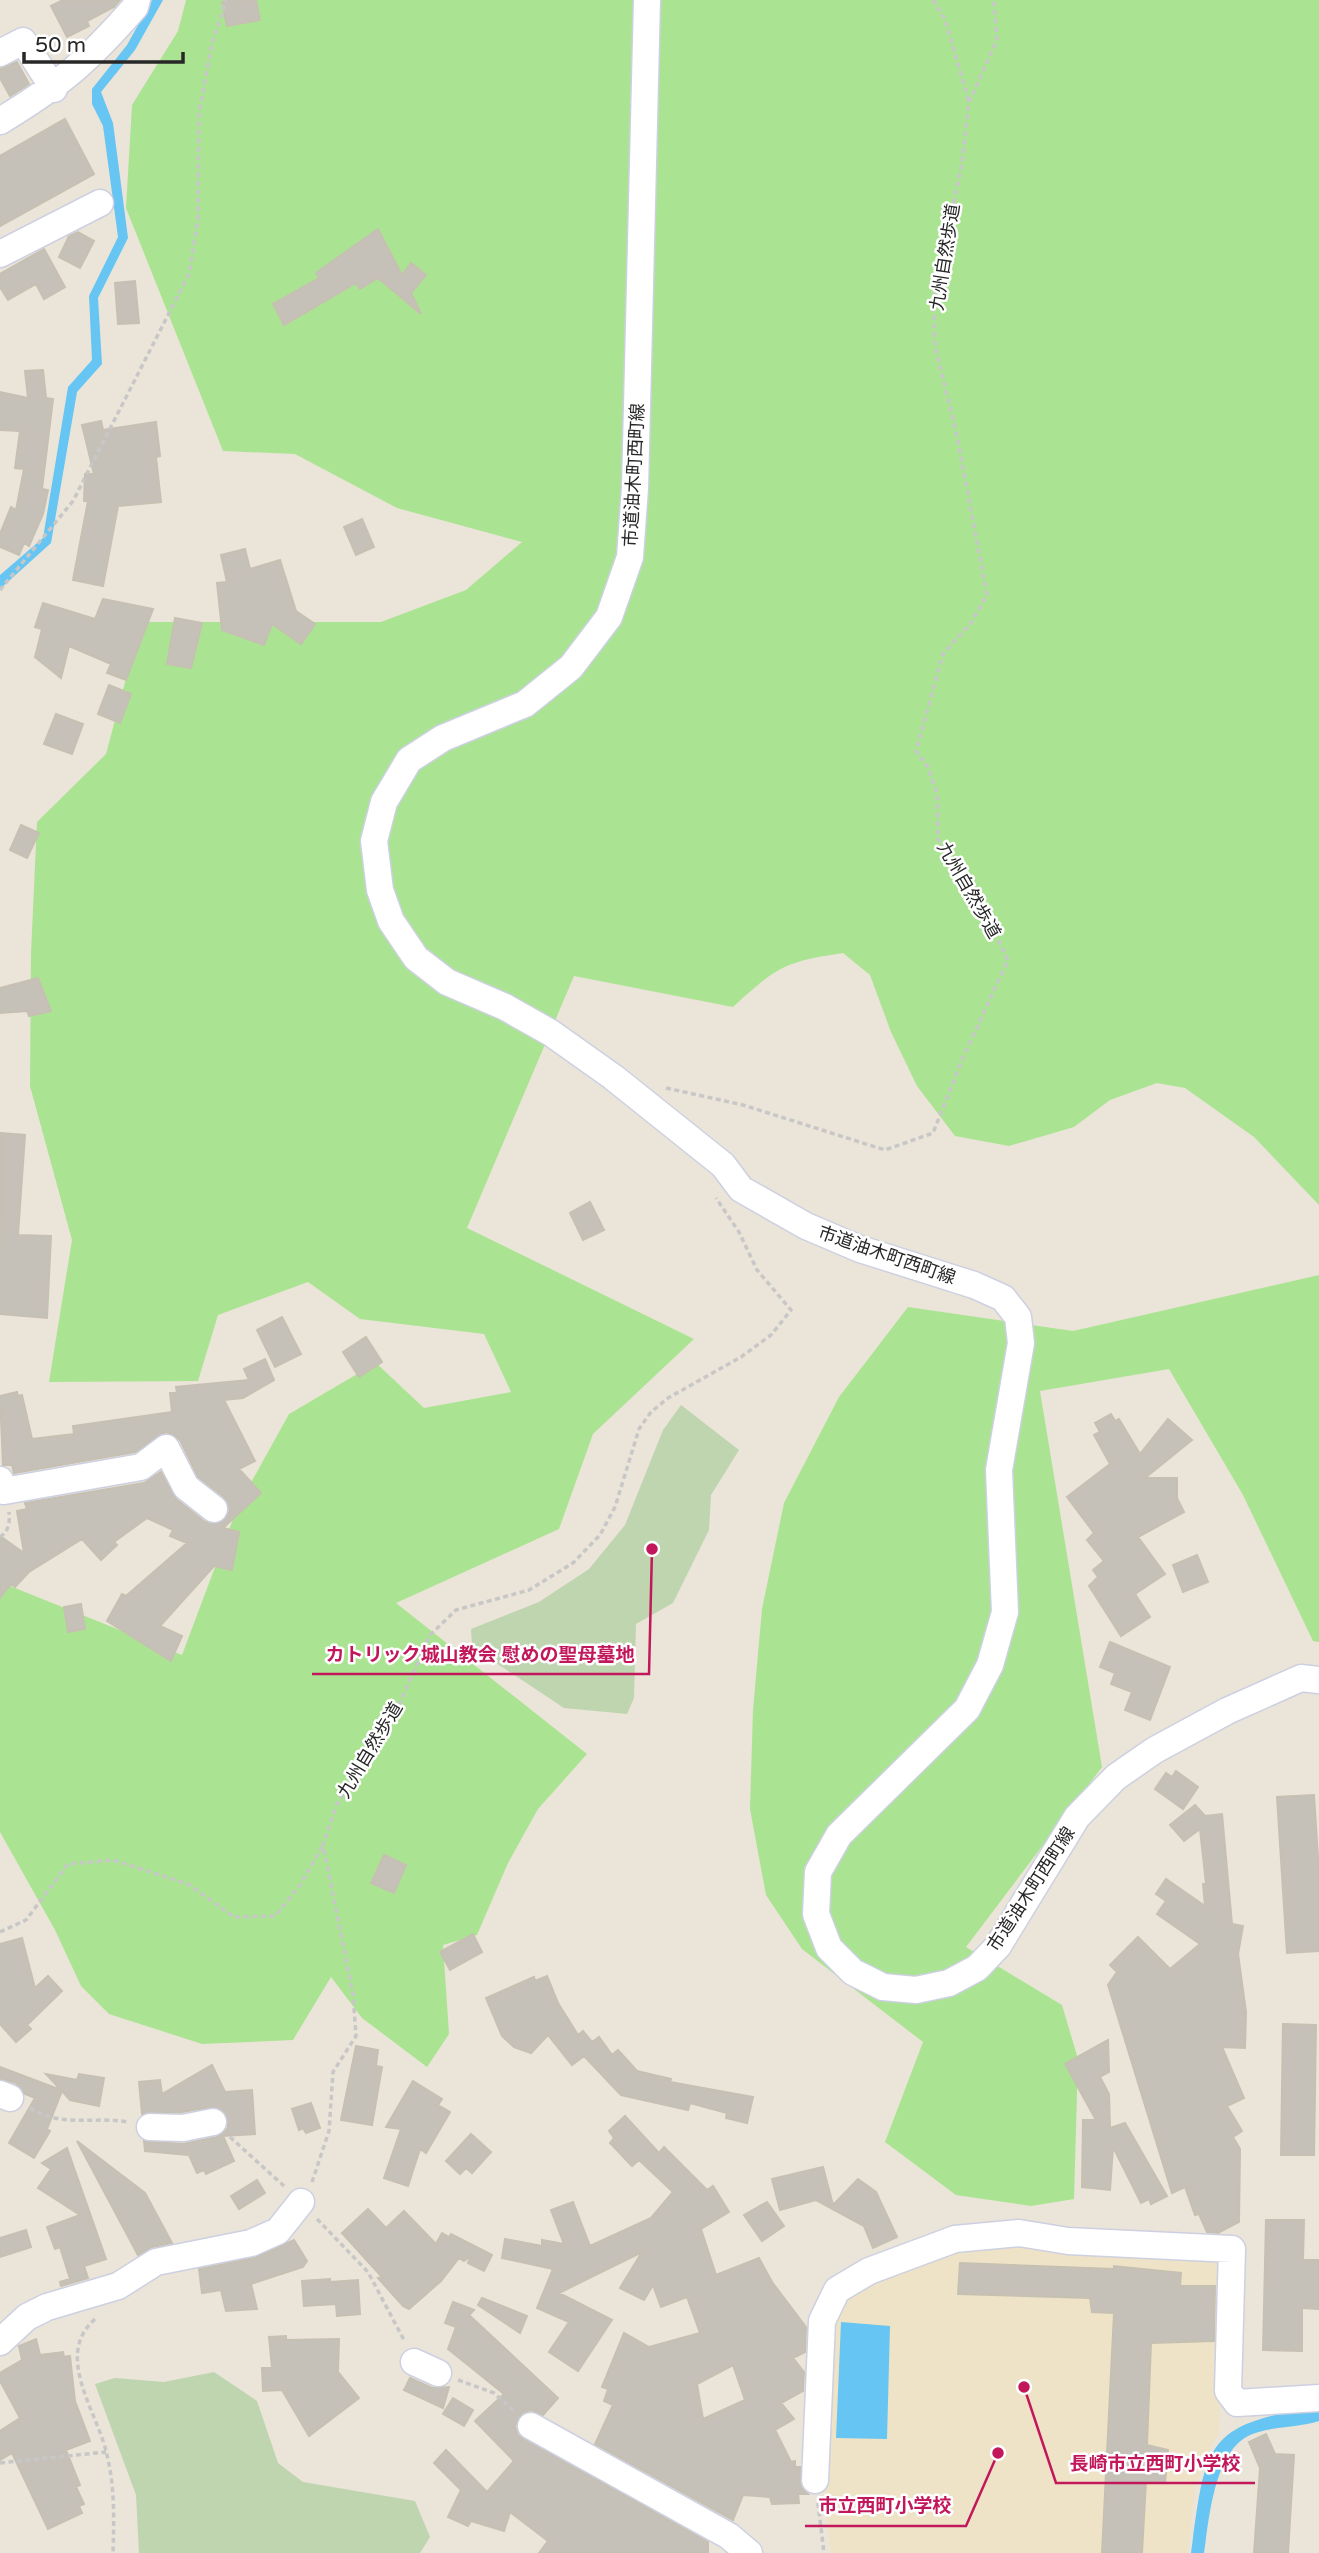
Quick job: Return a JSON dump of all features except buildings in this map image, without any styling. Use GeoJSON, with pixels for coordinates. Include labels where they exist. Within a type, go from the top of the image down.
{"type":"FeatureCollection","features":[{"type":"Feature","properties":{"kind":"street"},"geometry":{"type":"LineString","coordinates":[[0,121],[54,89],[95,53],[135,7],[137,0]]}},
{"type":"Feature","properties":{"kind":"street","name":"市道油木町西町線"},"geometry":{"type":"LineString","coordinates":[[647,0],[635,488],[630,556],[608,617],[571,667],[525,705],[443,738],[410,760],[384,802],[374,841],[380,890],[391,921],[416,958],[447,982],[505,1007],[551,1033],[613,1077],[723,1165],[741,1189],[806,1226],[860,1249],[974,1285],[1003,1298],[1018,1317],[1021,1343],[999,1470],[1005,1612],[990,1665],[967,1709],[839,1835],[818,1872],[816,1914],[829,1948],[853,1972],[883,1987],[916,1990],[949,1983],[977,1968],[998,1946],[1077,1817],[1116,1777],[1155,1750],[1237,1706],[1301,1678],[1319,1680]]}},
{"type":"Feature","properties":{"kind":"street"},"geometry":{"type":"LineString","coordinates":[[0,53],[23,41],[54,89]]}},
{"type":"Feature","properties":{"kind":"street"},"geometry":{"type":"LineString","coordinates":[[0,254],[100,203]]}},
{"type":"Feature","properties":{"kind":"street"},"geometry":{"type":"LineString","coordinates":[[0,1480],[5,1491],[141,1467],[166,1448],[186,1487],[214,1509]]}},
{"type":"Feature","properties":{"kind":"street"},"geometry":{"type":"LineString","coordinates":[[150,2127],[183,2128],[213,2122]]}},
{"type":"Feature","properties":{"kind":"street"},"geometry":{"type":"LineString","coordinates":[[0,2342],[27,2317],[47,2307],[118,2286],[156,2262],[251,2243],[278,2231],[301,2202]]}},
{"type":"Feature","properties":{"kind":"street"},"geometry":{"type":"LineString","coordinates":[[815,2480],[822,2321],[837,2290],[869,2271],[955,2239],[1018,2233],[1068,2241],[1232,2249],[1228,2392],[1237,2403],[1319,2398]]}},
{"type":"Feature","properties":{"kind":"street"},"geometry":{"type":"LineString","coordinates":[[414,2362],[438,2373]]}},
{"type":"Feature","properties":{"kind":"street"},"geometry":{"type":"LineString","coordinates":[[531,2426],[729,2536],[749,2553]]}},
{"type":"Feature","properties":{"kind":"path"},"geometry":{"type":"LineString","coordinates":[[0,590],[73,501],[189,274],[198,219],[199,113],[212,44],[226,0]]}},
{"type":"Feature","properties":{"kind":"path"},"geometry":{"type":"LineString","coordinates":[[933,0],[945,19],[969,102]]}},
{"type":"Feature","properties":{"kind":"path","name":"九州自然歩道"},"geometry":{"type":"LineString","coordinates":[[665,1088],[743,1105],[885,1150],[933,1133],[1007,960],[984,911],[938,839],[937,794],[928,767],[916,751],[943,654],[971,623],[987,595],[957,430],[935,345],[934,297],[962,163],[969,102],[997,40],[995,0]]}},
{"type":"Feature","properties":{"kind":"path","name":"九州自然歩道"},"geometry":{"type":"LineString","coordinates":[[323,1845],[337,1804],[396,1714],[430,1635],[456,1610],[529,1591],[573,1563],[600,1535],[615,1507],[639,1429],[651,1412],[668,1398],[741,1357],[771,1335],[791,1310],[757,1269],[739,1232],[713,1193],[710,1184],[723,1165]]}},
{"type":"Feature","properties":{"kind":"path"},"geometry":{"type":"LineString","coordinates":[[0,1932],[26,1920],[68,1864],[113,1860],[188,1884],[234,1917],[275,1916],[300,1885],[323,1845]]}},
{"type":"Feature","properties":{"kind":"path"},"geometry":{"type":"LineString","coordinates":[[301,2202],[311,2186],[329,2131],[333,2072],[356,2036],[353,1994],[323,1845]]}},
{"type":"Feature","properties":{"kind":"path"},"geometry":{"type":"LineString","coordinates":[[5,2096],[57,2120],[104,2118],[150,2127]]}},
{"type":"Feature","properties":{"kind":"path"},"geometry":{"type":"LineString","coordinates":[[213,2122],[301,2202],[368,2272],[414,2362]]}},
{"type":"Feature","properties":{"kind":"path"},"geometry":{"type":"LineString","coordinates":[[97,2317],[80,2337],[77,2360],[81,2382],[107,2452],[115,2493],[113,2553]]}},
{"type":"Feature","properties":{"kind":"path"},"geometry":{"type":"LineString","coordinates":[[438,2373],[494,2393],[531,2426]]}},
{"type":"Feature","properties":{"kind":"path"},"geometry":{"type":"LineString","coordinates":[[0,2463],[107,2452]]}},
{"type":"Feature","properties":{"kind":"path"},"geometry":{"type":"LineString","coordinates":[[815,2480],[824,2553]]}},
{"type":"Feature","properties":{"kind":"shaded area"},"geometry":{"type":"Polygon","coordinates":[[[1018,2242],[1222,2259],[1219,2433],[1205,2458],[1195,2491],[1187,2553],[831,2553],[823,2478],[832,2323],[847,2296],[872,2276],[957,2247],[1018,2242]]]}},
{"type":"Feature","properties":{"kind":"green space"},"geometry":{"type":"Polygon","coordinates":[[[186,0],[1319,0],[1319,1205],[1254,1137],[1185,1088],[1157,1083],[1110,1100],[1074,1127],[1009,1146],[955,1136],[917,1086],[891,1032],[870,975],[843,953],[793,963],[782,968],[733,1007],[574,976],[467,1228],[694,1339],[593,1434],[559,1529],[396,1603],[587,1754],[538,1809],[508,1863],[477,1935],[443,1945],[449,2034],[427,2067],[362,2018],[331,1977],[293,2040],[202,2044],[109,2014],[81,1986],[55,1930],[0,1832],[0,1582],[182,1655],[238,1506],[289,1414],[376,1363],[424,1408],[511,1392],[484,1334],[360,1319],[308,1282],[218,1315],[198,1381],[49,1382],[72,1240],[30,1086],[31,953],[37,822],[106,754],[141,622],[381,622],[466,590],[522,542],[397,508],[295,454],[223,451],[126,208],[132,105],[178,31],[186,0]]]}},
{"type":"Feature","properties":{"kind":"green space"},"geometry":{"type":"Polygon","coordinates":[[[1319,1275],[1319,1642],[1313,1641],[1243,1495],[1169,1369],[1040,1391],[1102,1767],[966,1947],[1062,2005],[1078,2059],[1074,2199],[1031,2206],[956,2195],[885,2142],[923,2042],[802,1949],[766,1895],[750,1809],[753,1710],[762,1609],[784,1503],[839,1397],[908,1307],[1073,1331],[1319,1275]]]}},
{"type":"Feature","properties":{"kind":"green space"},"geometry":{"type":"Polygon","coordinates":[[[681,1405],[739,1450],[711,1495],[709,1530],[673,1603],[636,1624],[634,1698],[627,1714],[564,1708],[472,1647],[471,1629],[539,1602],[589,1569],[625,1525],[663,1430],[681,1405]]]}},
{"type":"Feature","properties":{"kind":"green space"},"geometry":{"type":"Polygon","coordinates":[[[214,2372],[257,2401],[278,2463],[303,2482],[415,2501],[430,2537],[420,2553],[139,2553],[136,2495],[95,2384],[115,2378],[164,2382],[214,2372]]]}},
{"type":"Feature","properties":{"kind":"water"},"geometry":{"type":"Polygon","coordinates":[[[152,0],[163,0],[135,50],[101,92],[113,123],[128,238],[98,298],[102,364],[77,392],[51,543],[0,589],[0,575],[43,538],[68,387],[92,360],[89,296],[118,237],[103,126],[92,104],[92,89],[127,45],[152,0]]]}},
{"type":"Feature","properties":{"kind":"water"},"geometry":{"type":"Polygon","coordinates":[[[841,2322],[890,2326],[887,2439],[836,2438],[841,2322]]]}},
{"type":"Feature","properties":{"kind":"water"},"geometry":{"type":"Polygon","coordinates":[[[1319,2407],[1319,2421],[1258,2432],[1238,2443],[1228,2455],[1215,2487],[1204,2553],[1191,2553],[1201,2487],[1208,2463],[1218,2446],[1232,2432],[1253,2422],[1319,2407]]]}},
{"type":"Feature","properties":{"kind":"place","name":"カトリック城山教会 慰めの聖母墓地"},"geometry":{"type":"Point","coordinates":[652,1549]}},
{"type":"Feature","properties":{"kind":"place","name":"長崎市立西町小学校"},"geometry":{"type":"Point","coordinates":[1024,2387]}},
{"type":"Feature","properties":{"kind":"place","name":"市立西町小学校"},"geometry":{"type":"Point","coordinates":[998,2453]}}]}
